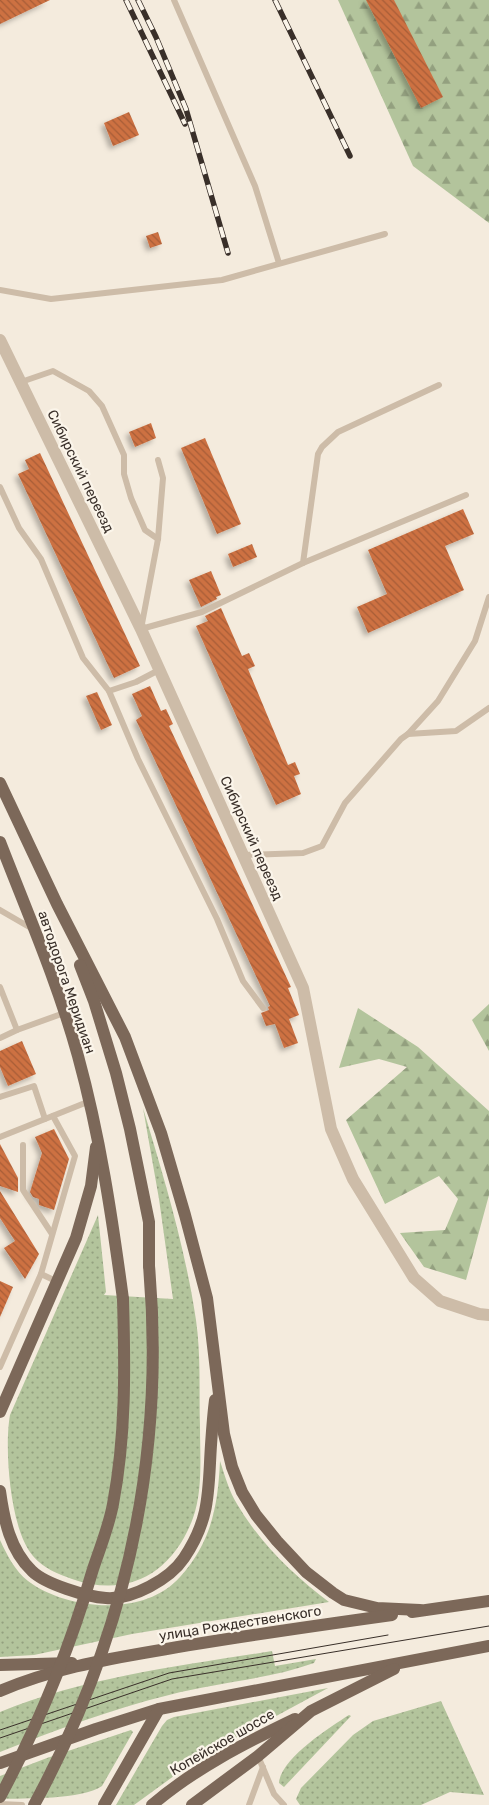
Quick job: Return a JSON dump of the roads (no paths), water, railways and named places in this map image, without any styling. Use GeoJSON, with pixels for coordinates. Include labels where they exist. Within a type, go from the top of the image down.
{"type":"FeatureCollection","features":[{"type":"Feature","properties":{"kind":"main road","name":"автодорога Меридиан"},"geometry":{"type":"LineString","coordinates":[[0,783],[57,904]]}},
{"type":"Feature","properties":{"kind":"main road","name":"автодорога Меридиан"},"geometry":{"type":"LineString","coordinates":[[0,842],[64,1013],[78,1055],[98,1134],[123,1299],[124,1393],[120,1454],[113,1505],[66,1654],[41,1716],[0,1797]]}},
{"type":"Feature","properties":{"kind":"main road"},"geometry":{"type":"LineString","coordinates":[[34,1805],[54,1768],[92,1680],[118,1602],[138,1522],[149,1441],[153,1388],[153,1309],[149,1266],[148,1222],[130,1129],[116,1073],[94,1001],[57,904]]}},
{"type":"Feature","properties":{"kind":"main road"},"geometry":{"type":"LineString","coordinates":[[57,904],[125,1037],[162,1133],[205,1290],[224,1434],[232,1467],[246,1499],[277,1541],[306,1572],[344,1600],[377,1608],[420,1610]]}},
{"type":"Feature","properties":{"kind":"main road"},"geometry":{"type":"LineString","coordinates":[[0,1412],[76,1238],[91,1186],[98,1134]]}},
{"type":"Feature","properties":{"kind":"main road"},"geometry":{"type":"LineString","coordinates":[[0,1491],[11,1541],[20,1557],[33,1572],[47,1581],[63,1588],[106,1598],[126,1595],[155,1584],[170,1574],[184,1559],[200,1529],[204,1516],[210,1484],[217,1374]]}},
{"type":"Feature","properties":{"kind":"main road","name":"улица Рождественского"},"geometry":{"type":"LineString","coordinates":[[0,1691],[29,1679],[94,1662],[196,1644],[489,1601]]}},
{"type":"Feature","properties":{"kind":"main road"},"geometry":{"type":"LineString","coordinates":[[0,1763],[159,1709],[489,1646]]}},
{"type":"Feature","properties":{"kind":"main road","name":"Копейское шоссе"},"geometry":{"type":"LineString","coordinates":[[152,1805],[176,1784],[259,1736],[410,1661]]}},
{"type":"Feature","properties":{"kind":"main road"},"geometry":{"type":"LineString","coordinates":[[0,1665],[94,1662]]}},
{"type":"Feature","properties":{"kind":"main road"},"geometry":{"type":"LineString","coordinates":[[104,1805],[159,1709]]}},
{"type":"Feature","properties":{"kind":"main road","name":"Копейское шоссе"},"geometry":{"type":"LineString","coordinates":[[192,1805],[261,1762],[311,1711]]}},
{"type":"Feature","properties":{"kind":"street","name":"Сибирский переезд"},"geometry":{"type":"LineString","coordinates":[[1,344],[141,629],[303,988],[331,1128],[353,1179],[414,1278],[440,1301],[479,1314],[489,1315]]}},
{"type":"Feature","properties":{"kind":"lane"},"geometry":{"type":"LineString","coordinates":[[174,0],[255,186],[279,263]]}},
{"type":"Feature","properties":{"kind":"lane"},"geometry":{"type":"LineString","coordinates":[[0,290],[51,299],[222,280],[385,234]]}},
{"type":"Feature","properties":{"kind":"lane"},"geometry":{"type":"LineString","coordinates":[[21,382],[53,371],[89,390],[94,395],[102,406],[124,455],[124,474],[131,498],[145,530],[158,539]]}},
{"type":"Feature","properties":{"kind":"lane"},"geometry":{"type":"LineString","coordinates":[[303,563],[318,454],[322,448],[338,432],[439,385]]}},
{"type":"Feature","properties":{"kind":"lane"},"geometry":{"type":"LineString","coordinates":[[158,460],[162,478],[158,539],[141,629],[202,612],[303,563],[466,494]]}},
{"type":"Feature","properties":{"kind":"lane"},"geometry":{"type":"LineString","coordinates":[[0,487],[19,528],[41,559],[83,658],[109,692],[138,759],[217,919],[244,981],[263,1008]]}},
{"type":"Feature","properties":{"kind":"lane"},"geometry":{"type":"LineString","coordinates":[[244,855],[303,852],[322,846],[344,803],[438,701],[475,641],[489,597]]}},
{"type":"Feature","properties":{"kind":"lane"},"geometry":{"type":"LineString","coordinates":[[109,692],[136,682],[160,670]]}},
{"type":"Feature","properties":{"kind":"lane"},"geometry":{"type":"LineString","coordinates":[[408,734],[456,731],[489,708]]}},
{"type":"Feature","properties":{"kind":"lane"},"geometry":{"type":"LineString","coordinates":[[0,910],[34,930]]}},
{"type":"Feature","properties":{"kind":"lane"},"geometry":{"type":"LineString","coordinates":[[0,987],[17,1030]]}},
{"type":"Feature","properties":{"kind":"lane"},"geometry":{"type":"LineString","coordinates":[[0,1038],[64,1013]]}},
{"type":"Feature","properties":{"kind":"lane"},"geometry":{"type":"LineString","coordinates":[[0,1097],[34,1086],[45,1119]]}},
{"type":"Feature","properties":{"kind":"lane"},"geometry":{"type":"LineString","coordinates":[[0,1137],[90,1101]]}},
{"type":"Feature","properties":{"kind":"lane"},"geometry":{"type":"LineString","coordinates":[[0,1367],[42,1274],[75,1156],[53,1116]]}},
{"type":"Feature","properties":{"kind":"lane"},"geometry":{"type":"LineString","coordinates":[[23,1145],[23,1190],[52,1234]]}},
{"type":"Feature","properties":{"kind":"lane"},"geometry":{"type":"LineString","coordinates":[[42,1274],[58,1282]]}},
{"type":"Feature","properties":{"kind":"lane"},"geometry":{"type":"LineString","coordinates":[[249,1805],[261,1762]]}},
{"type":"Feature","properties":{"kind":"lane"},"geometry":{"type":"LineString","coordinates":[[261,1762],[274,1794],[284,1805]]}},
{"type":"Feature","properties":{"kind":"lane"},"geometry":{"type":"LineString","coordinates":[[0,1804],[22,1805]]}},
{"type":"Feature","properties":{"kind":"tram line"},"geometry":{"type":"LineString","coordinates":[[0,1738],[172,1679],[489,1626]]}},
{"type":"Feature","properties":{"kind":"tram line"},"geometry":{"type":"LineString","coordinates":[[0,1730],[169,1673],[388,1635]]}},
{"type":"Feature","properties":{"kind":"railway"},"geometry":{"type":"LineString","coordinates":[[126,0],[185,124]]}},
{"type":"Feature","properties":{"kind":"railway"},"geometry":{"type":"LineString","coordinates":[[138,0],[156,37],[186,109],[228,253]]}},
{"type":"Feature","properties":{"kind":"railway"},"geometry":{"type":"LineString","coordinates":[[275,0],[350,156]]}}]}
